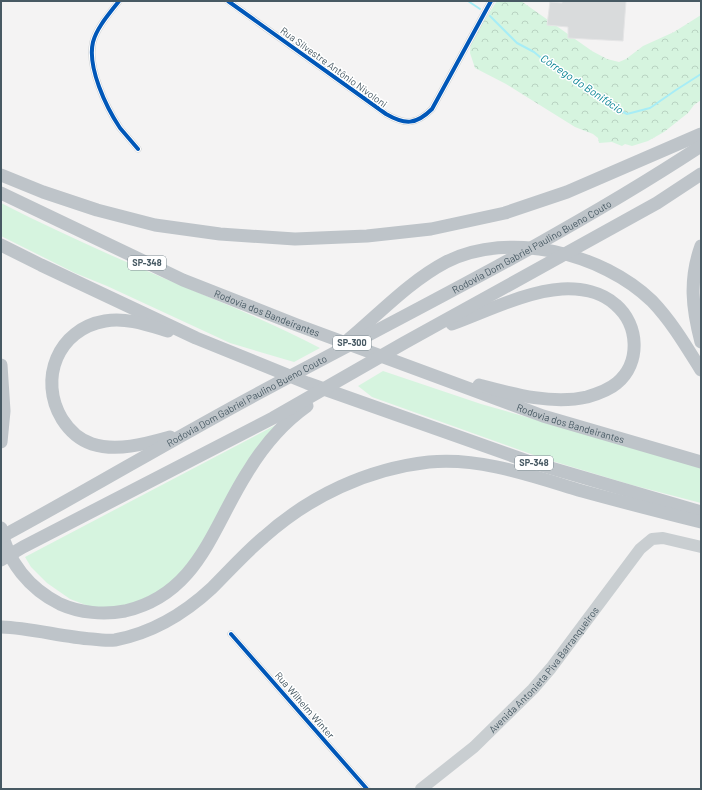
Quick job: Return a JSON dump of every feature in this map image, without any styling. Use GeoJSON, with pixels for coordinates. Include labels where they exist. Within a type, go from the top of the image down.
{"type":"FeatureCollection","features":[{"type":"Feature","properties":{"kind":"highway"},"geometry":{"type":"LineString","coordinates":[[1,175],[97,210],[155,225],[220,234],[295,239],[367,236],[430,229],[505,213],[567,192],[701,134]]}},
{"type":"Feature","properties":{"kind":"highway","name":"Rodovia Dom Gabriel Paulino Bueno Couto"},"geometry":{"type":"LineString","coordinates":[[1,537],[70,500],[185,434],[598,210],[701,146]]}},
{"type":"Feature","properties":{"kind":"highway","name":"SP-300"},"geometry":{"type":"LineString","coordinates":[[1,560],[22,547],[273,418],[404,343],[657,203],[701,174]]}},
{"type":"Feature","properties":{"kind":"highway","name":"Rodovia dos Bandeirantes"},"geometry":{"type":"LineString","coordinates":[[1,193],[183,280],[297,325],[543,416],[701,462]]}},
{"type":"Feature","properties":{"kind":"highway","name":"SP-348"},"geometry":{"type":"LineString","coordinates":[[1,245],[196,338],[370,406],[527,461],[701,512]]}},
{"type":"Feature","properties":{"kind":"highway"},"geometry":{"type":"LineString","coordinates":[[701,246],[694,269],[692,301],[701,342]]}},
{"type":"Feature","properties":{"kind":"highway"},"geometry":{"type":"LineString","coordinates":[[330,355],[403,292],[446,262],[466,254],[479,251],[503,248],[528,249],[555,252],[595,264],[632,285],[650,300],[672,324],[701,370]]}},
{"type":"Feature","properties":{"kind":"highway"},"geometry":{"type":"LineString","coordinates":[[404,343],[534,294],[562,289],[582,290],[602,296],[617,305],[631,326],[635,343],[634,352],[627,371],[617,383],[604,391],[587,397],[567,400],[515,395],[479,385],[443,380]]}},
{"type":"Feature","properties":{"kind":"highway"},"geometry":{"type":"LineString","coordinates":[[185,434],[140,445],[125,447],[105,447],[91,444],[73,432],[64,422],[53,400],[51,386],[52,375],[57,357],[66,343],[80,330],[94,324],[116,320],[129,321],[196,338]]}},
{"type":"Feature","properties":{"kind":"highway"},"geometry":{"type":"LineString","coordinates":[[1,365],[4,411],[1,442]]}},
{"type":"Feature","properties":{"kind":"highway"},"geometry":{"type":"LineString","coordinates":[[1,528],[6,547],[20,571],[32,585],[50,598],[65,606],[78,610],[94,612],[118,612],[138,608],[155,600],[174,587],[204,552],[248,471],[278,431],[299,411],[350,374]]}},
{"type":"Feature","properties":{"kind":"highway"},"geometry":{"type":"LineString","coordinates":[[1,627],[84,639],[112,640],[140,634],[155,628],[191,606],[210,590],[262,538],[308,503],[334,489],[368,476],[403,466],[429,462],[454,461],[488,465],[621,502],[701,522]]}},
{"type":"Feature","properties":{"kind":"main road","name":"Avenida Antonieta Piva Barranqueiros"},"geometry":{"type":"LineString","coordinates":[[420,788],[474,746],[533,689],[551,668],[640,549],[652,539],[670,540],[701,547]]}},
{"type":"Feature","properties":{"kind":"street"},"geometry":{"type":"LineString","coordinates":[[119,1],[99,28],[93,41],[91,52],[92,63],[94,73],[111,112],[120,128],[138,149]]}},
{"type":"Feature","properties":{"kind":"street","name":"Rua Silvestre Antônio Nivoloni"},"geometry":{"type":"LineString","coordinates":[[228,1],[386,114],[399,122],[408,122],[422,119],[432,109],[491,1]]}},
{"type":"Feature","properties":{"kind":"street","name":"Rua Wilhelm Winter"},"geometry":{"type":"LineString","coordinates":[[231,634],[366,789]]}},
{"type":"Feature","properties":{"kind":"green space"},"geometry":{"type":"Polygon","coordinates":[[[497,1],[521,1],[592,51],[607,59],[619,62],[626,59],[643,46],[674,32],[701,15],[701,100],[694,105],[688,113],[664,132],[648,141],[632,146],[625,144],[622,146],[612,142],[599,143],[598,138],[593,134],[575,127],[506,84],[475,68],[470,53],[471,40],[497,1]]]}},
{"type":"Feature","properties":{"kind":"green space"},"geometry":{"type":"Polygon","coordinates":[[[1,203],[101,251],[262,320],[320,348],[294,362],[230,343],[107,286],[75,273],[1,236],[1,203]]]}},
{"type":"Feature","properties":{"kind":"green space"},"geometry":{"type":"Polygon","coordinates":[[[383,371],[481,404],[701,467],[701,503],[632,485],[539,457],[372,397],[358,386],[383,371]]]}},
{"type":"Feature","properties":{"kind":"green space"},"geometry":{"type":"Polygon","coordinates":[[[289,418],[177,582],[123,609],[91,607],[70,599],[47,583],[31,567],[25,557],[289,418]]]}},
{"type":"Feature","properties":{"kind":"building"},"geometry":{"type":"Polygon","coordinates":[[[562,1],[626,1],[623,41],[568,38],[568,27],[547,25],[550,2],[562,3],[562,1]]]}},
{"type":"Feature","properties":{"kind":"waterway","name":"Córrego do Bonifácio"},"geometry":{"type":"LineString","coordinates":[[468,1],[480,9]]}},
{"type":"Feature","properties":{"kind":"waterway","name":"Córrego do Bonifácio"},"geometry":{"type":"LineString","coordinates":[[490,16],[517,43],[534,52],[546,62],[608,104],[627,114],[650,108],[701,74]]}},
{"type":"Feature","properties":{"kind":"cycle path"},"geometry":{"type":"LineString","coordinates":[[119,1],[97,31],[93,42],[93,63],[95,75],[109,109],[120,128],[138,149]]}},
{"type":"Feature","properties":{"kind":"cycle path"},"geometry":{"type":"LineString","coordinates":[[228,1],[386,114],[393,118],[410,122],[421,118],[432,109],[491,1]]}},
{"type":"Feature","properties":{"kind":"cycle path"},"geometry":{"type":"LineString","coordinates":[[231,634],[367,789]]}}]}
